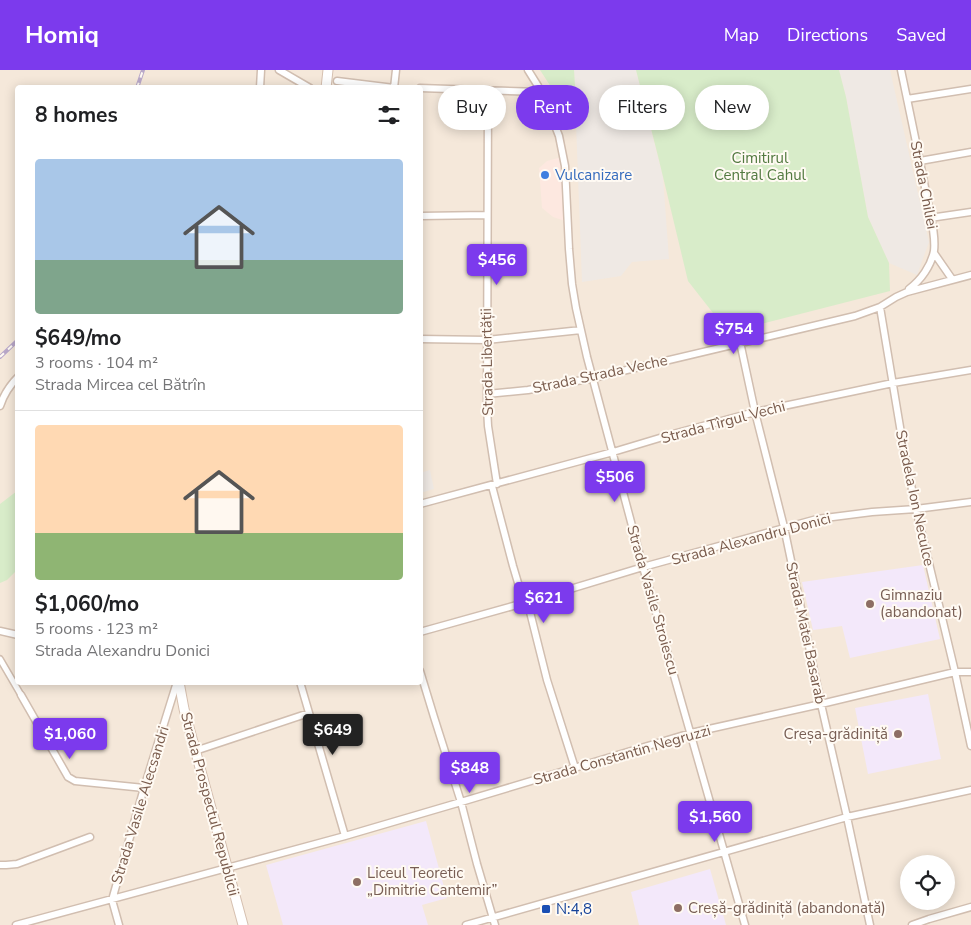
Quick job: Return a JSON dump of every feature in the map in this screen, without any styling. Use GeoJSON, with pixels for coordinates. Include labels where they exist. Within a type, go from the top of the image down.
{"type":"FeatureCollection","features":[{"type":"Feature","properties":{"kind":"main road"},"geometry":{"type":"LineString","coordinates":[[326,85],[328,70]]}},
{"type":"Feature","properties":{"kind":"main road","name":"Strada Prospectul Republicii"},"geometry":{"type":"LineString","coordinates":[[179,685],[243,925]]}},
{"type":"Feature","properties":{"kind":"street"},"geometry":{"type":"LineString","coordinates":[[260,85],[261,70]]}},
{"type":"Feature","properties":{"kind":"street"},"geometry":{"type":"LineString","coordinates":[[278,70],[305,85]]}},
{"type":"Feature","properties":{"kind":"street"},"geometry":{"type":"LineString","coordinates":[[394,85],[396,70]]}},
{"type":"Feature","properties":{"kind":"street","name":"Strada Vasile Stroiescu"},"geometry":{"type":"LineString","coordinates":[[528,70],[536,85]]}},
{"type":"Feature","properties":{"kind":"street","name":"Strada Chiliei"},"geometry":{"type":"LineString","coordinates":[[900,70],[920,161],[934,239],[934,253]]}},
{"type":"Feature","properties":{"kind":"street"},"geometry":{"type":"LineString","coordinates":[[336,80],[372,85]]}},
{"type":"Feature","properties":{"kind":"street"},"geometry":{"type":"LineString","coordinates":[[423,88],[438,89]]}},
{"type":"Feature","properties":{"kind":"street"},"geometry":{"type":"LineString","coordinates":[[907,99],[971,88]]}},
{"type":"Feature","properties":{"kind":"street","name":"Strada Libertății"},"geometry":{"type":"LineString","coordinates":[[488,130],[487,394],[494,485],[513,566],[524,603],[532,618],[546,680],[575,768]]}},
{"type":"Feature","properties":{"kind":"street","name":"Strada Vasile Stroiescu"},"geometry":{"type":"LineString","coordinates":[[556,130],[565,166],[568,249],[572,284],[581,330],[643,567],[745,925]]}},
{"type":"Feature","properties":{"kind":"street"},"geometry":{"type":"LineString","coordinates":[[920,161],[971,152]]}},
{"type":"Feature","properties":{"kind":"street"},"geometry":{"type":"LineString","coordinates":[[930,218],[971,212]]}},
{"type":"Feature","properties":{"kind":"street"},"geometry":{"type":"LineString","coordinates":[[423,216],[487,215]]}},
{"type":"Feature","properties":{"kind":"street"},"geometry":{"type":"LineString","coordinates":[[934,253],[952,279]]}},
{"type":"Feature","properties":{"kind":"street"},"geometry":{"type":"LineString","coordinates":[[907,292],[922,277],[934,253]]}},
{"type":"Feature","properties":{"kind":"street","name":"Strada Strada Veche"},"geometry":{"type":"LineString","coordinates":[[487,394],[528,390],[593,378],[855,316],[880,307],[907,292],[971,275]]}},
{"type":"Feature","properties":{"kind":"street","name":"Stradela Ion Neculce"},"geometry":{"type":"LineString","coordinates":[[880,307],[903,445],[916,509],[971,746]]}},
{"type":"Feature","properties":{"kind":"street"},"geometry":{"type":"LineString","coordinates":[[423,339],[487,340],[581,330]]}},
{"type":"Feature","properties":{"kind":"street","name":"Strada Matei Basarab"},"geometry":{"type":"LineString","coordinates":[[740,342],[754,412],[784,527],[870,925]]}},
{"type":"Feature","properties":{"kind":"street","name":"Strada Tîrgul Vechi"},"geometry":{"type":"LineString","coordinates":[[423,503],[754,412],[893,383],[971,370]]}},
{"type":"Feature","properties":{"kind":"street"},"geometry":{"type":"LineString","coordinates":[[0,406],[3,397],[15,380]]}},
{"type":"Feature","properties":{"kind":"street","name":"Strada Alexandru Donici"},"geometry":{"type":"LineString","coordinates":[[423,631],[817,519],[971,502]]}},
{"type":"Feature","properties":{"kind":"street"},"geometry":{"type":"LineString","coordinates":[[0,631],[15,634]]}},
{"type":"Feature","properties":{"kind":"street"},"geometry":{"type":"LineString","coordinates":[[0,659],[15,685]]}},
{"type":"Feature","properties":{"kind":"street","name":"Strada Constantin Negruzzi"},"geometry":{"type":"LineString","coordinates":[[16,925],[344,836],[691,734],[955,672],[971,672]]}},
{"type":"Feature","properties":{"kind":"street"},"geometry":{"type":"LineString","coordinates":[[423,681],[461,802],[495,925]]}},
{"type":"Feature","properties":{"kind":"street"},"geometry":{"type":"LineString","coordinates":[[15,685],[68,777],[75,781],[144,788]]}},
{"type":"Feature","properties":{"kind":"street","name":"Strada Vasile Alecsandri"},"geometry":{"type":"LineString","coordinates":[[112,900],[144,788],[177,685]]}},
{"type":"Feature","properties":{"kind":"street"},"geometry":{"type":"LineString","coordinates":[[301,685],[344,836]]}},
{"type":"Feature","properties":{"kind":"street"},"geometry":{"type":"LineString","coordinates":[[196,750],[309,713]]}},
{"type":"Feature","properties":{"kind":"street"},"geometry":{"type":"LineString","coordinates":[[466,925],[848,817],[971,790]]}},
{"type":"Feature","properties":{"kind":"street"},"geometry":{"type":"LineString","coordinates":[[0,865],[17,864],[90,837]]}},
{"type":"Feature","properties":{"kind":"street"},"geometry":{"type":"LineString","coordinates":[[112,900],[119,925]]}},
{"type":"Feature","properties":{"kind":"street"},"geometry":{"type":"LineString","coordinates":[[912,925],[971,907]]}},
{"type":"Feature","properties":{"kind":"shaded area"},"geometry":{"type":"Polygon","coordinates":[[[0,70],[971,70],[971,925],[0,925],[0,70]]]}},
{"type":"Feature","properties":{"kind":"shaded area"},"geometry":{"type":"Polygon","coordinates":[[[574,70],[636,70],[640,85],[599,85],[599,130],[651,130],[663,177],[669,259],[632,262],[621,276],[582,282],[576,130],[589,130],[589,85],[575,85],[574,70]]]}},
{"type":"Feature","properties":{"kind":"shaded area"},"geometry":{"type":"Polygon","coordinates":[[[839,70],[890,70],[929,242],[917,275],[889,263],[868,217],[846,97],[839,70]]]}},
{"type":"Feature","properties":{"kind":"shaded area"},"geometry":{"type":"Polygon","coordinates":[[[562,157],[568,222],[553,217],[542,208],[539,168],[547,161],[562,157]]]}},
{"type":"Feature","properties":{"kind":"shaded area"},"geometry":{"type":"Polygon","coordinates":[[[430,470],[434,489],[423,492],[423,472],[430,470]]]}},
{"type":"Feature","properties":{"kind":"shaded area","name":"Gimnaziu (abandonat)"},"geometry":{"type":"Polygon","coordinates":[[[923,565],[940,639],[850,658],[842,626],[813,630],[802,582],[923,565]]]}},
{"type":"Feature","properties":{"kind":"shaded area","name":"Creșa-grădiniță"},"geometry":{"type":"Polygon","coordinates":[[[928,694],[941,759],[868,774],[855,708],[928,694]]]}},
{"type":"Feature","properties":{"kind":"shaded area","name":"Liceul Teoretic „Dimitrie Cantemir”"},"geometry":{"type":"Polygon","coordinates":[[[426,821],[447,898],[422,905],[428,925],[283,925],[266,865],[426,821]]]}},
{"type":"Feature","properties":{"kind":"shaded area","name":"Creșă-grădiniță (abandonată)"},"geometry":{"type":"Polygon","coordinates":[[[710,869],[726,925],[639,925],[631,892],[710,869]]]}},
{"type":"Feature","properties":{"kind":"green space"},"geometry":{"type":"Polygon","coordinates":[[[540,70],[574,70],[575,85],[550,85],[540,70]]]}},
{"type":"Feature","properties":{"kind":"green space","name":"Cimitirul Central Cahul"},"geometry":{"type":"Polygon","coordinates":[[[636,70],[839,70],[846,97],[868,217],[889,263],[890,291],[718,335],[713,313],[688,281],[651,130],[685,130],[685,85],[640,85],[636,70]]]}},
{"type":"Feature","properties":{"kind":"green space"},"geometry":{"type":"Polygon","coordinates":[[[15,493],[15,572],[7,580],[0,583],[0,504],[15,493]]]}},
{"type":"Feature","properties":{"kind":"railway"},"geometry":{"type":"LineString","coordinates":[[138,85],[143,70]]}},
{"type":"Feature","properties":{"kind":"railway"},"geometry":{"type":"LineString","coordinates":[[0,357],[15,343]]}},
{"type":"Feature","properties":{"kind":"place","name":"Vulcanizare"},"geometry":{"type":"Point","coordinates":[545,175]}},
{"type":"Feature","properties":{"kind":"place","name":"Gimnaziu (abandonat)"},"geometry":{"type":"Point","coordinates":[870,604]}},
{"type":"Feature","properties":{"kind":"place","name":"Creșa-grădiniță"},"geometry":{"type":"Point","coordinates":[898,734]}},
{"type":"Feature","properties":{"kind":"place","name":"Liceul Teoretic „Dimitrie Cantemir”"},"geometry":{"type":"Point","coordinates":[357,882]}},
{"type":"Feature","properties":{"kind":"place","name":"Creșă-grădiniță (abandonată)"},"geometry":{"type":"Point","coordinates":[678,908]}},
{"type":"Feature","properties":{"kind":"place","name":"N:4,8"},"geometry":{"type":"Point","coordinates":[546,909]}}]}
